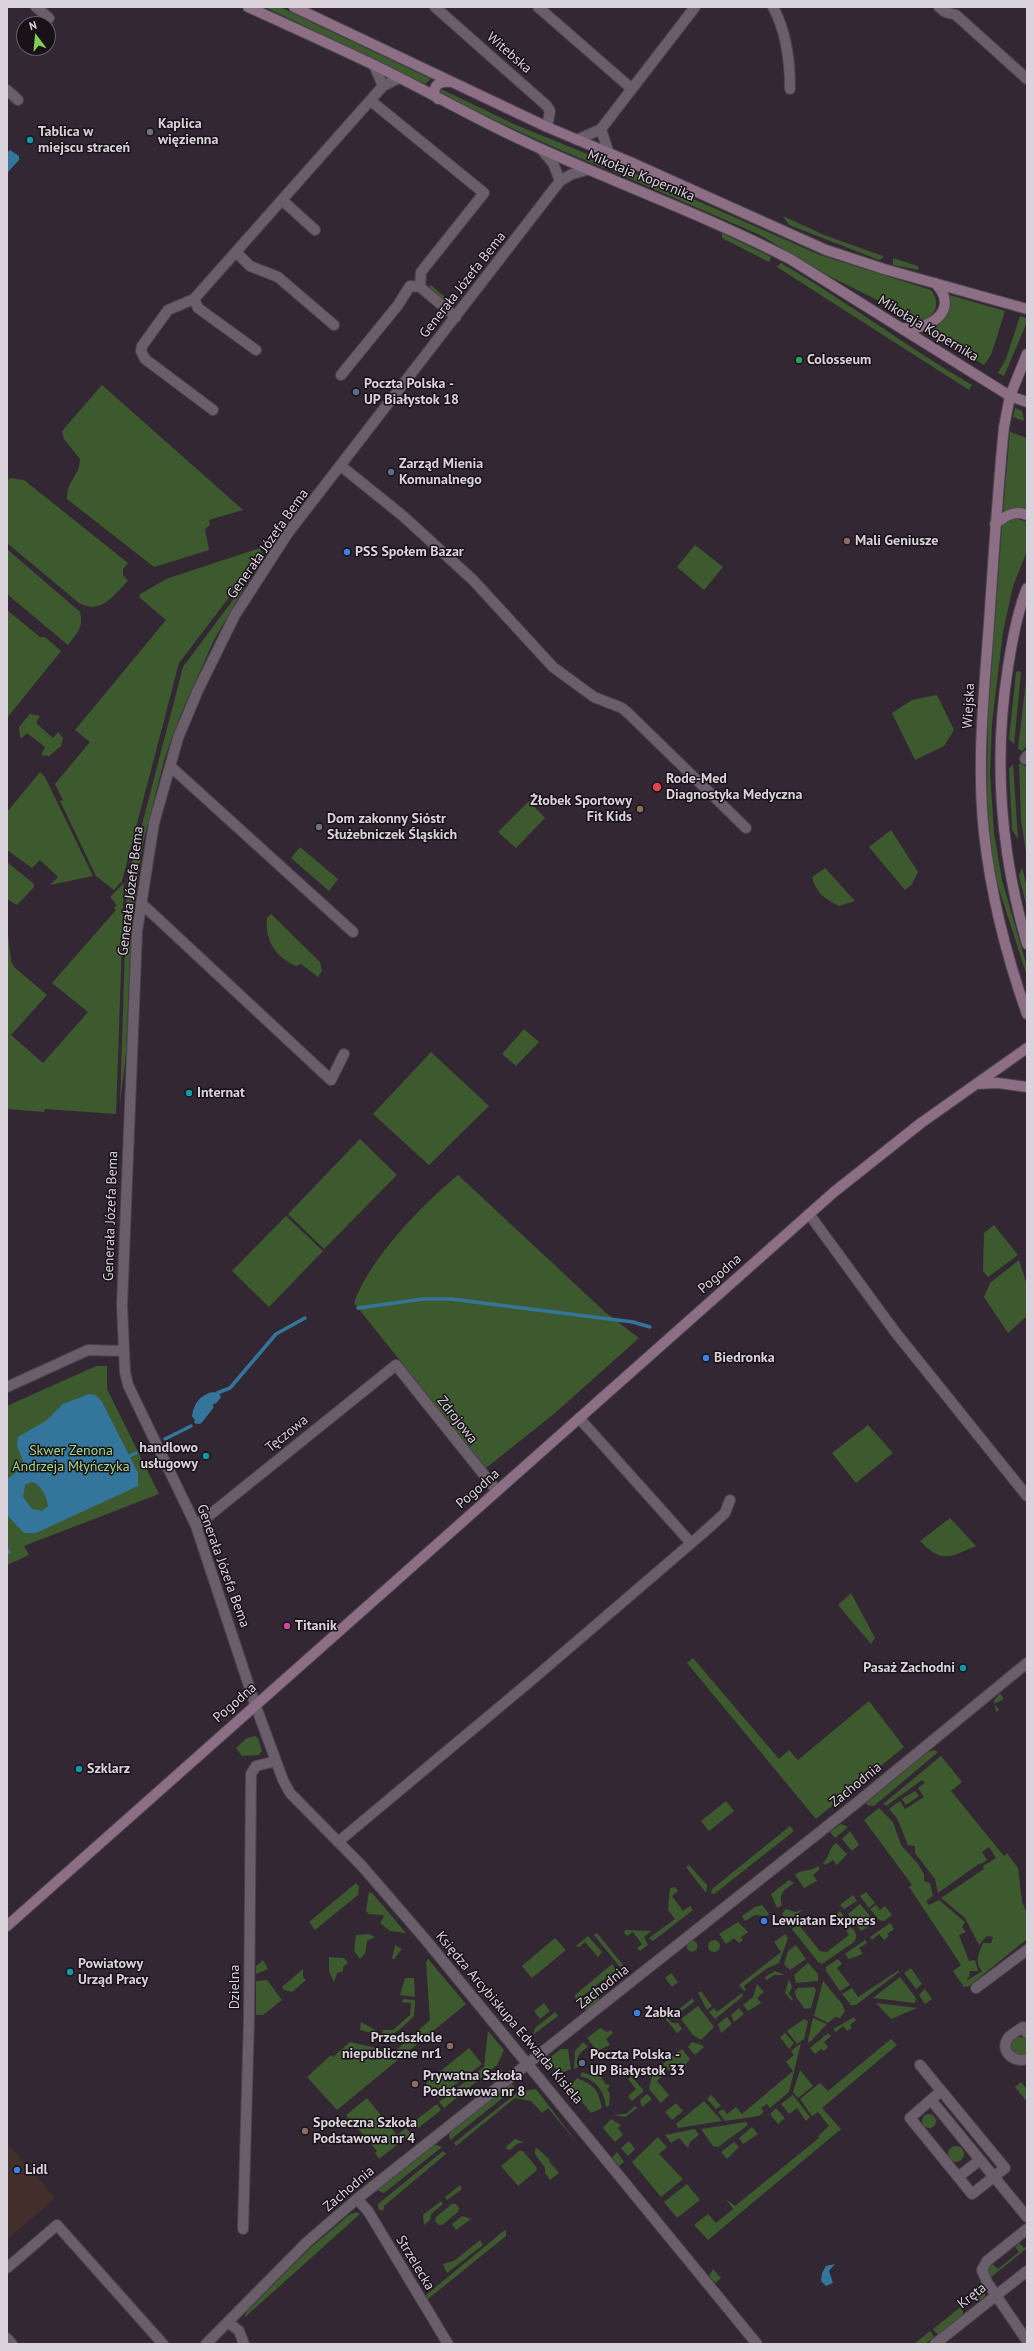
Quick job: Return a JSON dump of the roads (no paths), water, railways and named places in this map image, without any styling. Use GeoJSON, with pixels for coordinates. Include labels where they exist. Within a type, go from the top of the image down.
{"type":"FeatureCollection","features":[{"type":"Feature","properties":{"kind":"main road","name":"Mikołaja Kopernika"},"geometry":{"type":"LineString","coordinates":[[248,7],[374,65],[481,122],[588,170],[674,204],[754,240],[790,259],[1010,396],[1027,402]]}},
{"type":"Feature","properties":{"kind":"main road","name":"Mikołaja Kopernika"},"geometry":{"type":"LineString","coordinates":[[294,7],[547,127],[826,250],[1027,309]]}},
{"type":"Feature","properties":{"kind":"main road"},"geometry":{"type":"LineString","coordinates":[[438,99],[434,92],[436,86],[442,82],[454,82]]}},
{"type":"Feature","properties":{"kind":"main road"},"geometry":{"type":"LineString","coordinates":[[897,327],[911,329],[923,328],[933,323],[940,316],[945,301],[944,294],[935,283]]}},
{"type":"Feature","properties":{"kind":"main road","name":"Wiejska"},"geometry":{"type":"LineString","coordinates":[[1027,354],[1010,396],[1004,427],[995,524],[984,686],[980,783],[984,833],[993,898],[1008,958],[1027,1014]]}},
{"type":"Feature","properties":{"kind":"main road"},"geometry":{"type":"LineString","coordinates":[[995,524],[1005,516],[1022,512],[1027,515]]}},
{"type":"Feature","properties":{"kind":"main road"},"geometry":{"type":"LineString","coordinates":[[1027,588],[1012,643],[1004,689],[1001,717],[1000,787],[1003,834],[1015,899],[1027,944]]}},
{"type":"Feature","properties":{"kind":"main road","name":"Pogodna"},"geometry":{"type":"LineString","coordinates":[[7,1926],[255,1704],[809,1214],[879,1155],[1027,1048]]}},
{"type":"Feature","properties":{"kind":"main road"},"geometry":{"type":"LineString","coordinates":[[976,1084],[998,1083],[1027,1087]]}},
{"type":"Feature","properties":{"kind":"street"},"geometry":{"type":"LineString","coordinates":[[36,7],[46,16]]}},
{"type":"Feature","properties":{"kind":"street","name":"Witebska"},"geometry":{"type":"LineString","coordinates":[[436,7],[547,106],[550,111],[547,127]]}},
{"type":"Feature","properties":{"kind":"street"},"geometry":{"type":"LineString","coordinates":[[538,7],[632,89]]}},
{"type":"Feature","properties":{"kind":"street"},"geometry":{"type":"LineString","coordinates":[[577,140],[601,128],[695,7]]}},
{"type":"Feature","properties":{"kind":"street"},"geometry":{"type":"LineString","coordinates":[[773,7],[780,22],[788,52],[790,89]]}},
{"type":"Feature","properties":{"kind":"street"},"geometry":{"type":"LineString","coordinates":[[939,7],[944,12],[956,15],[1027,79]]}},
{"type":"Feature","properties":{"kind":"street"},"geometry":{"type":"LineString","coordinates":[[374,65],[383,86]]}},
{"type":"Feature","properties":{"kind":"street"},"geometry":{"type":"LineString","coordinates":[[213,410],[145,359],[141,351],[142,346],[168,310],[194,299],[383,86],[399,78]]}},
{"type":"Feature","properties":{"kind":"street"},"geometry":{"type":"LineString","coordinates":[[7,90],[18,100]]}},
{"type":"Feature","properties":{"kind":"street"},"geometry":{"type":"LineString","coordinates":[[371,101],[484,193],[421,272],[420,287]]}},
{"type":"Feature","properties":{"kind":"street"},"geometry":{"type":"LineString","coordinates":[[601,128],[609,154]]}},
{"type":"Feature","properties":{"kind":"street"},"geometry":{"type":"LineString","coordinates":[[541,149],[553,163],[560,181]]}},
{"type":"Feature","properties":{"kind":"street","name":"Generała Józefa Bema"},"geometry":{"type":"LineString","coordinates":[[255,1704],[196,1526],[132,1396],[125,1372],[122,1304],[137,931],[140,903],[154,822],[170,766],[198,690],[235,615],[288,533],[342,466],[560,181],[572,174],[588,170]]}},
{"type":"Feature","properties":{"kind":"street"},"geometry":{"type":"LineString","coordinates":[[282,200],[315,230]]}},
{"type":"Feature","properties":{"kind":"street"},"geometry":{"type":"LineString","coordinates":[[236,252],[250,266],[278,277],[334,325]]}},
{"type":"Feature","properties":{"kind":"street"},"geometry":{"type":"LineString","coordinates":[[341,374],[398,305],[410,286],[420,287],[456,317]]}},
{"type":"Feature","properties":{"kind":"street"},"geometry":{"type":"LineString","coordinates":[[194,299],[198,308],[256,350]]}},
{"type":"Feature","properties":{"kind":"street"},"geometry":{"type":"LineString","coordinates":[[342,466],[403,516],[473,580],[552,667],[594,697],[622,708],[746,828]]}},
{"type":"Feature","properties":{"kind":"street"},"geometry":{"type":"LineString","coordinates":[[170,766],[353,932]]}},
{"type":"Feature","properties":{"kind":"street"},"geometry":{"type":"LineString","coordinates":[[140,903],[331,1080],[344,1054]]}},
{"type":"Feature","properties":{"kind":"street"},"geometry":{"type":"LineString","coordinates":[[809,1214],[896,1333],[1027,1496]]}},
{"type":"Feature","properties":{"kind":"street"},"geometry":{"type":"LineString","coordinates":[[7,1388],[88,1350],[124,1351]]}},
{"type":"Feature","properties":{"kind":"street","name":"Tęczowa"},"geometry":{"type":"LineString","coordinates":[[196,1526],[396,1365]]}},
{"type":"Feature","properties":{"kind":"street","name":"Zdrojowa"},"geometry":{"type":"LineString","coordinates":[[396,1365],[497,1491]]}},
{"type":"Feature","properties":{"kind":"street"},"geometry":{"type":"LineString","coordinates":[[579,1418],[691,1543]]}},
{"type":"Feature","properties":{"kind":"street"},"geometry":{"type":"LineString","coordinates":[[338,1842],[533,1679],[691,1543],[725,1513],[730,1500]]}},
{"type":"Feature","properties":{"kind":"street","name":"Zachodnia"},"geometry":{"type":"LineString","coordinates":[[206,2344],[307,2242],[357,2199],[859,1801],[1027,1663]]}},
{"type":"Feature","properties":{"kind":"street","name":"Księdza Arcybiskupa Edwarda Kisiela"},"geometry":{"type":"LineString","coordinates":[[255,1704],[276,1761],[290,1793],[368,1873],[425,1939],[758,2344]]}},
{"type":"Feature","properties":{"kind":"street","name":"Dzielna"},"geometry":{"type":"LineString","coordinates":[[243,2229],[249,2018],[251,1774],[256,1766],[276,1761]]}},
{"type":"Feature","properties":{"kind":"street"},"geometry":{"type":"LineString","coordinates":[[976,1988],[1027,1950]]}},
{"type":"Feature","properties":{"kind":"street"},"geometry":{"type":"LineString","coordinates":[[1027,2033],[1023,2027],[1009,2037],[1006,2046],[1009,2056],[1012,2059],[1022,2061],[1027,2059]]}},
{"type":"Feature","properties":{"kind":"street"},"geometry":{"type":"LineString","coordinates":[[920,2065],[1005,2168],[972,2194],[910,2118],[941,2091]]}},
{"type":"Feature","properties":{"kind":"street"},"geometry":{"type":"LineString","coordinates":[[931,2100],[1027,2217]]}},
{"type":"Feature","properties":{"kind":"street"},"geometry":{"type":"LineString","coordinates":[[958,2177],[980,2160]]}},
{"type":"Feature","properties":{"kind":"street","name":"Strzelecka"},"geometry":{"type":"LineString","coordinates":[[357,2199],[368,2211],[448,2344]]}},
{"type":"Feature","properties":{"kind":"street"},"geometry":{"type":"LineString","coordinates":[[7,2268],[57,2225],[163,2344]]}},
{"type":"Feature","properties":{"kind":"street"},"geometry":{"type":"LineString","coordinates":[[1027,2229],[987,2261],[982,2270],[987,2282],[997,2294],[1027,2340]]}},
{"type":"Feature","properties":{"kind":"street","name":"Kręta"},"geometry":{"type":"LineString","coordinates":[[935,2344],[1027,2271]]}},
{"type":"Feature","properties":{"kind":"street"},"geometry":{"type":"LineString","coordinates":[[228,2322],[239,2331],[244,2344]]}},
{"type":"Feature","properties":{"kind":"street"},"geometry":{"type":"LineString","coordinates":[[7,2338],[12,2344]]}},
{"type":"Feature","properties":{"kind":"water"},"geometry":{"type":"Polygon","coordinates":[[[10,150],[19,156],[19,160],[7,173],[7,153],[10,150]]]}},
{"type":"Feature","properties":{"kind":"water"},"geometry":{"type":"Polygon","coordinates":[[[213,1392],[217,1393],[219,1397],[200,1422],[196,1422],[192,1416],[196,1403],[201,1397],[213,1392]]]}},
{"type":"Feature","properties":{"kind":"water","name":"Skwer Zenona Andrzeja Młyńczyka"},"geometry":{"type":"Polygon","coordinates":[[[89,1394],[95,1395],[101,1400],[138,1473],[138,1486],[36,1533],[24,1533],[7,1515],[7,1479],[25,1466],[17,1446],[18,1437],[47,1420],[63,1404],[89,1394]],[[32,1482],[25,1485],[23,1497],[32,1509],[42,1511],[48,1506],[47,1502],[43,1491],[32,1482]]]}},
{"type":"Feature","properties":{"kind":"water"},"geometry":{"type":"Polygon","coordinates":[[[835,2264],[829,2271],[833,2283],[826,2286],[821,2281],[822,2273],[826,2266],[835,2264]]]}},
{"type":"Feature","properties":{"kind":"waterway"},"geometry":{"type":"LineString","coordinates":[[358,1308],[423,1299],[451,1299],[633,1322],[650,1327]]}},
{"type":"Feature","properties":{"kind":"waterway"},"geometry":{"type":"LineString","coordinates":[[215,1402],[219,1397],[217,1393],[230,1388],[276,1334],[305,1318]]}},
{"type":"Feature","properties":{"kind":"waterway"},"geometry":{"type":"LineString","coordinates":[[196,1422],[200,1422],[212,1407]]}},
{"type":"Feature","properties":{"kind":"waterway"},"geometry":{"type":"LineString","coordinates":[[165,1439],[191,1426]]}},
{"type":"Feature","properties":{"kind":"waterway"},"geometry":{"type":"LineString","coordinates":[[129,1456],[136,1453]]}},
{"type":"Feature","properties":{"kind":"place","name":"Kaplica więzienna"},"geometry":{"type":"Point","coordinates":[150,132]}},
{"type":"Feature","properties":{"kind":"place","name":"Tablica w miejscu straceń"},"geometry":{"type":"Point","coordinates":[30,140]}},
{"type":"Feature","properties":{"kind":"place","name":"Colosseum"},"geometry":{"type":"Point","coordinates":[799,360]}},
{"type":"Feature","properties":{"kind":"place","name":"Poczta Polska - UP Białystok 18"},"geometry":{"type":"Point","coordinates":[356,392]}},
{"type":"Feature","properties":{"kind":"place","name":"Zarząd Mienia Komunalnego"},"geometry":{"type":"Point","coordinates":[391,472]}},
{"type":"Feature","properties":{"kind":"place","name":"Mali Geniusze"},"geometry":{"type":"Point","coordinates":[847,541]}},
{"type":"Feature","properties":{"kind":"place","name":"PSS Społem Bazar"},"geometry":{"type":"Point","coordinates":[347,552]}},
{"type":"Feature","properties":{"kind":"place","name":"Rode-Med Diagnostyka Medyczna"},"geometry":{"type":"Point","coordinates":[657,787]}},
{"type":"Feature","properties":{"kind":"place","name":"Żłobek Sportowy Fit Kids"},"geometry":{"type":"Point","coordinates":[640,809]}},
{"type":"Feature","properties":{"kind":"place","name":"Dom zakonny Sióstr Służebniczek Śląskich"},"geometry":{"type":"Point","coordinates":[319,827]}},
{"type":"Feature","properties":{"kind":"place","name":"Internat"},"geometry":{"type":"Point","coordinates":[189,1093]}},
{"type":"Feature","properties":{"kind":"place","name":"Biedronka"},"geometry":{"type":"Point","coordinates":[706,1358]}},
{"type":"Feature","properties":{"kind":"place","name":"handlowo usługowy"},"geometry":{"type":"Point","coordinates":[206,1456]}},
{"type":"Feature","properties":{"kind":"place","name":"Titanik"},"geometry":{"type":"Point","coordinates":[287,1626]}},
{"type":"Feature","properties":{"kind":"place","name":"Pasaż Zachodni"},"geometry":{"type":"Point","coordinates":[963,1668]}},
{"type":"Feature","properties":{"kind":"place","name":"Szklarz"},"geometry":{"type":"Point","coordinates":[79,1769]}},
{"type":"Feature","properties":{"kind":"place","name":"Lewiatan Express"},"geometry":{"type":"Point","coordinates":[764,1921]}},
{"type":"Feature","properties":{"kind":"place","name":"Powiatowy Urząd Pracy"},"geometry":{"type":"Point","coordinates":[70,1972]}},
{"type":"Feature","properties":{"kind":"place","name":"Żabka"},"geometry":{"type":"Point","coordinates":[637,2013]}},
{"type":"Feature","properties":{"kind":"place","name":"Przedszkole niepubliczne nr1"},"geometry":{"type":"Point","coordinates":[450,2046]}},
{"type":"Feature","properties":{"kind":"place","name":"Poczta Polska - UP Białystok 33"},"geometry":{"type":"Point","coordinates":[582,2063]}},
{"type":"Feature","properties":{"kind":"place","name":"Prywatna Szkoła Podstawowa nr 8"},"geometry":{"type":"Point","coordinates":[415,2084]}},
{"type":"Feature","properties":{"kind":"place","name":"Społeczna Szkoła Podstawowa nr 4"},"geometry":{"type":"Point","coordinates":[305,2131]}},
{"type":"Feature","properties":{"kind":"place","name":"Lidl"},"geometry":{"type":"Point","coordinates":[17,2170]}}]}
